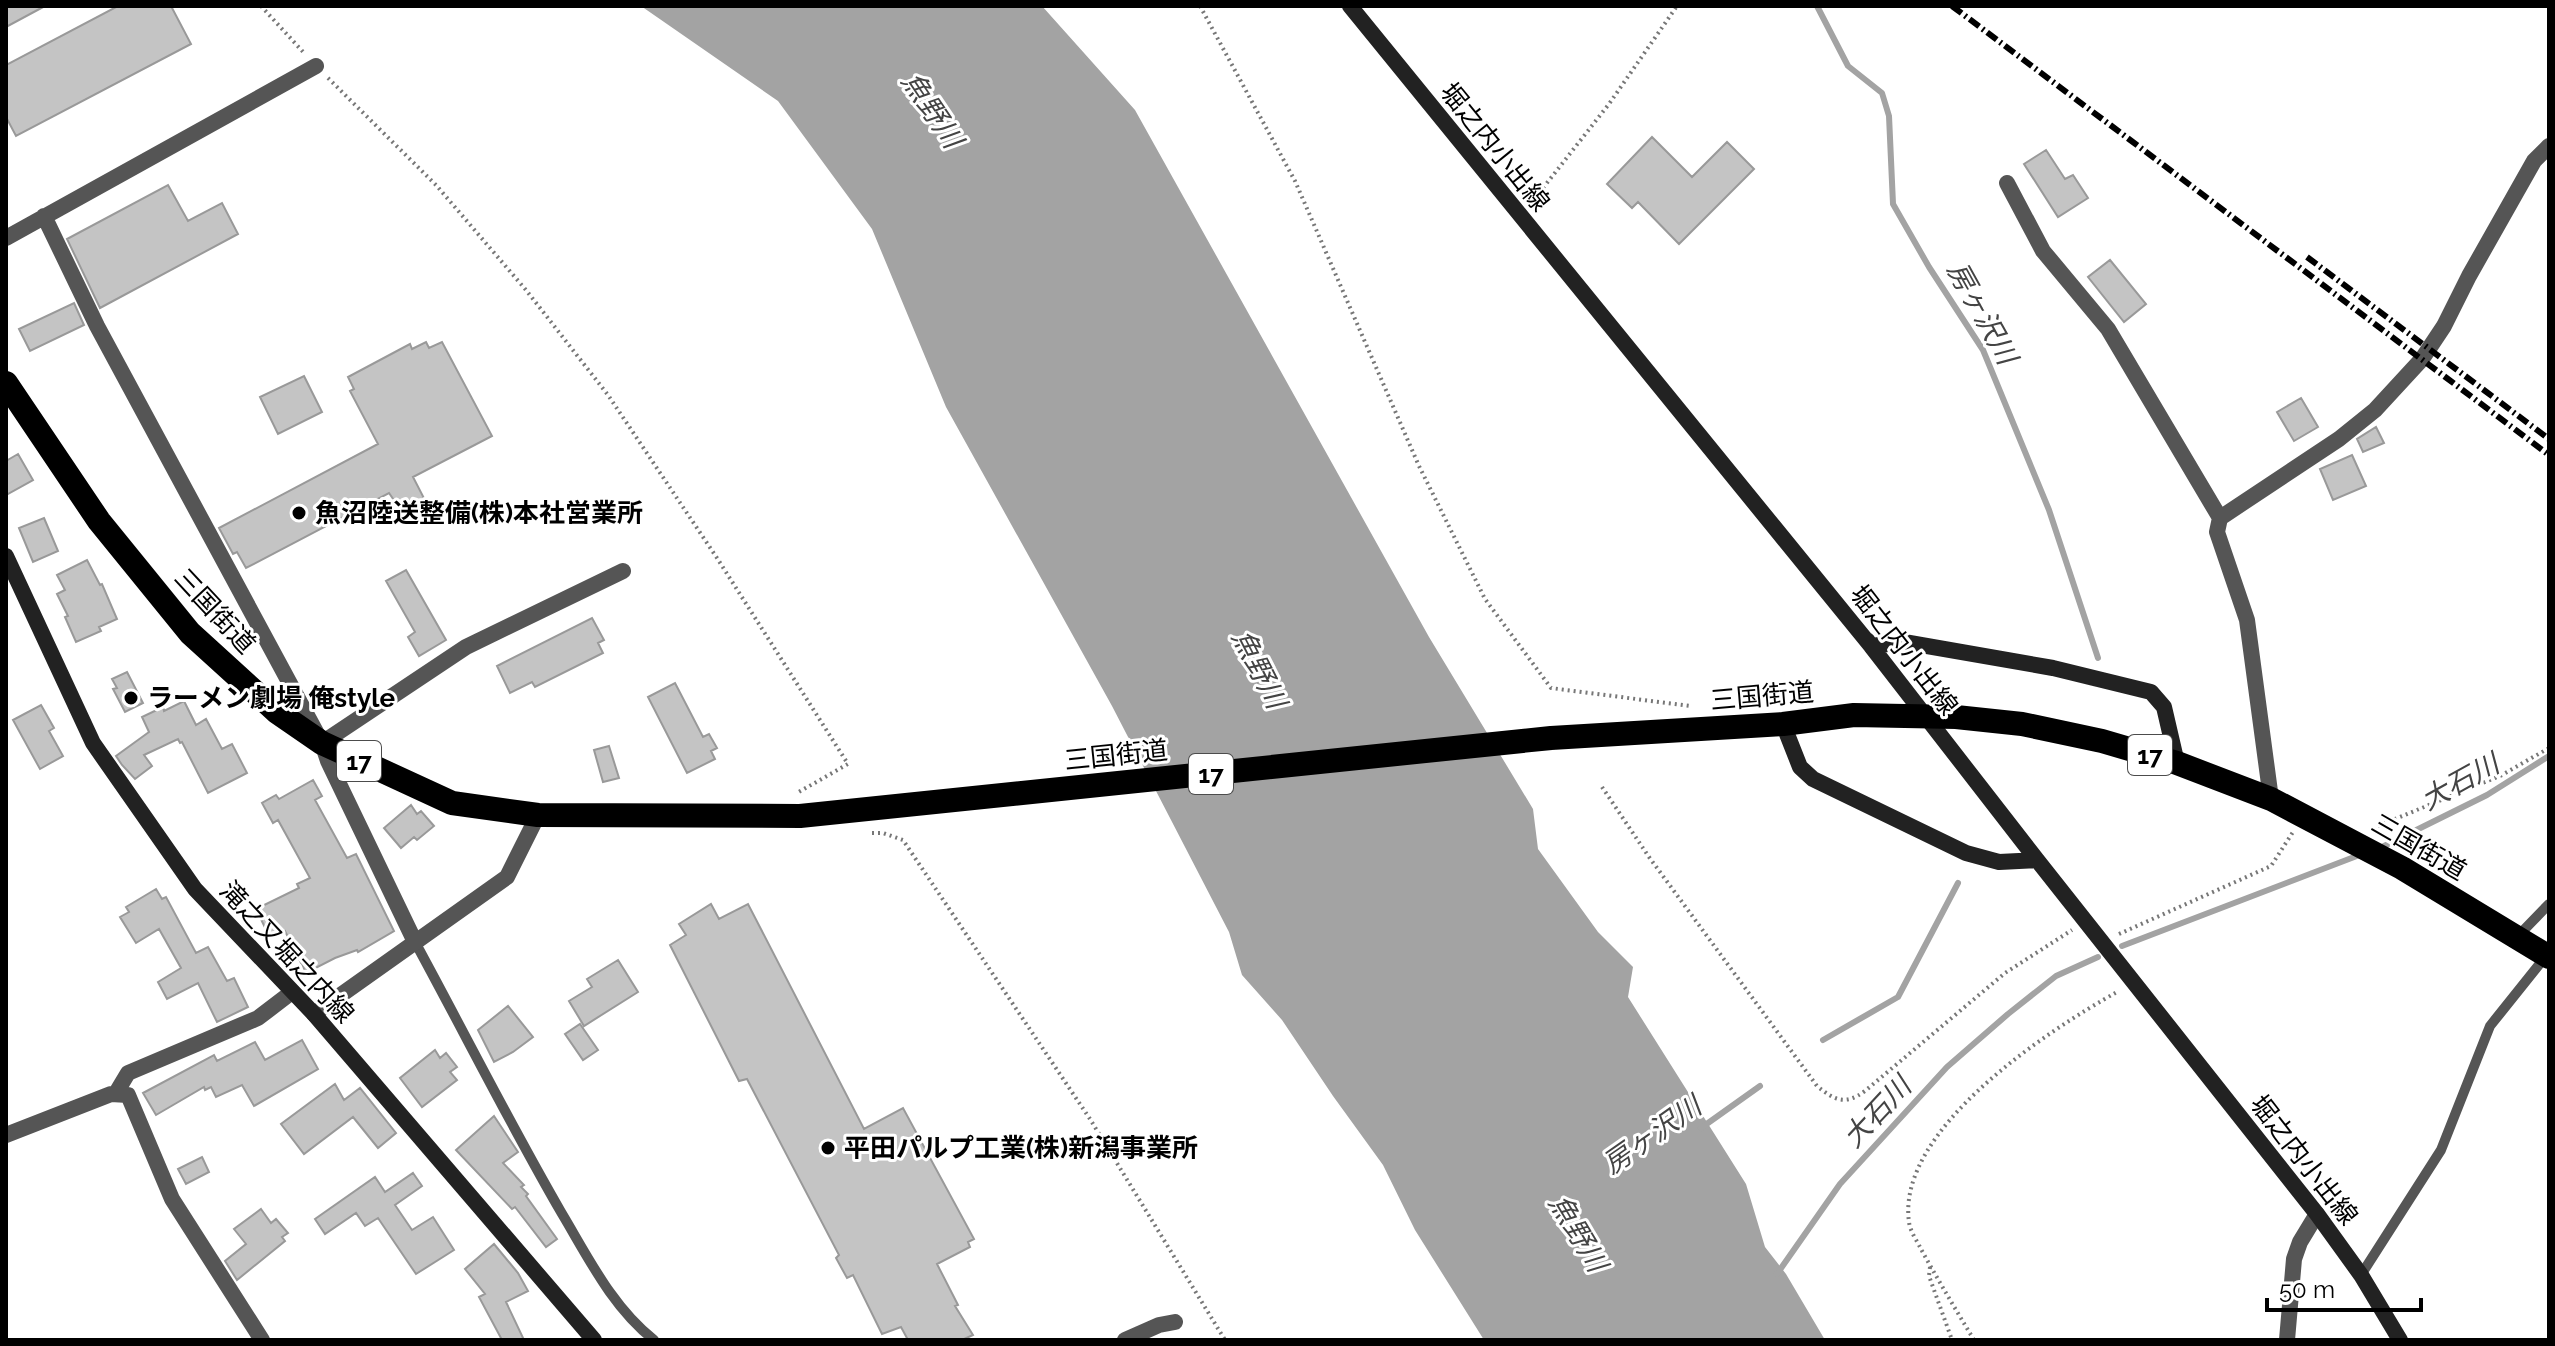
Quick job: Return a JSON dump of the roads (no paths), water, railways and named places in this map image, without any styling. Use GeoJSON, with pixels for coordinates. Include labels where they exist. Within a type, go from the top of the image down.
{"type":"FeatureCollection","features":[{"type":"Feature","properties":{"kind":"highway","name":"三国街道"},"geometry":{"type":"LineString","coordinates":[[6,383],[99,521],[190,633],[277,712],[322,743],[452,803],[538,815],[800,816],[870,821],[1551,738],[1783,724],[1854,715],[1956,717],[2022,724],[2102,741],[2177,763],[2271,799],[2402,868],[2548,957]]}},
{"type":"Feature","properties":{"kind":"main road","name":"堀之内小出線"},"geometry":{"type":"LineString","coordinates":[[1350,6],[1871,646],[2317,1214],[2361,1275],[2400,1340]]}},
{"type":"Feature","properties":{"kind":"main road","name":"滝之又堀之内線"},"geometry":{"type":"LineString","coordinates":[[6,556],[93,743],[195,889],[314,1014],[594,1340]]}},
{"type":"Feature","properties":{"kind":"main road"},"geometry":{"type":"LineString","coordinates":[[1871,646],[1904,642],[2053,668],[2151,692],[2164,707],[2177,763]]}},
{"type":"Feature","properties":{"kind":"main road"},"geometry":{"type":"LineString","coordinates":[[1783,724],[1800,767],[1813,779],[1966,853],[1999,862],[2037,860]]}},
{"type":"Feature","properties":{"kind":"street"},"geometry":{"type":"LineString","coordinates":[[6,238],[316,66]]}},
{"type":"Feature","properties":{"kind":"street"},"geometry":{"type":"LineString","coordinates":[[2220,518],[2339,439],[2375,410],[2422,359],[2444,326],[2534,161],[2549,146]]}},
{"type":"Feature","properties":{"kind":"street"},"geometry":{"type":"LineString","coordinates":[[2007,183],[2043,251],[2108,329],[2220,518],[2217,532],[2247,620],[2271,799]]}},
{"type":"Feature","properties":{"kind":"street"},"geometry":{"type":"LineString","coordinates":[[44,216],[97,326],[322,743],[415,942]]}},
{"type":"Feature","properties":{"kind":"street"},"geometry":{"type":"LineString","coordinates":[[322,743],[466,647],[623,571]]}},
{"type":"Feature","properties":{"kind":"street"},"geometry":{"type":"LineString","coordinates":[[314,1014],[507,877],[538,815]]}},
{"type":"Feature","properties":{"kind":"street"},"geometry":{"type":"LineString","coordinates":[[116,1093],[128,1073],[258,1018],[292,992]]}},
{"type":"Feature","properties":{"kind":"street"},"geometry":{"type":"LineString","coordinates":[[6,1135],[116,1093],[128,1095],[172,1199],[262,1340]]}},
{"type":"Feature","properties":{"kind":"street"},"geometry":{"type":"LineString","coordinates":[[2287,1340],[2294,1259],[2317,1214]]}},
{"type":"Feature","properties":{"kind":"street"},"geometry":{"type":"LineString","coordinates":[[1125,1340],[1159,1325],[1175,1322]]}},
{"type":"Feature","properties":{"kind":"lane"},"geometry":{"type":"LineString","coordinates":[[2517,938],[2549,904]]}},
{"type":"Feature","properties":{"kind":"lane"},"geometry":{"type":"LineString","coordinates":[[415,942],[545,1185],[604,1285],[637,1327],[654,1340]]}},
{"type":"Feature","properties":{"kind":"lane"},"geometry":{"type":"LineString","coordinates":[[2361,1275],[2441,1150],[2490,1026],[2548,957]]}},
{"type":"Feature","properties":{"kind":"water","name":"魚野川"},"geometry":{"type":"Polygon","coordinates":[[[641,6],[1042,6],[1135,110],[1429,637],[1533,809],[1538,849],[1598,932],[1633,967],[1628,997],[1746,1184],[1765,1247],[1786,1274],[1825,1340],[1484,1340],[1415,1230],[1383,1165],[1282,1020],[1242,975],[1229,932],[1112,706],[946,407],[872,229],[778,101],[641,6]]]}},
{"type":"Feature","properties":{"kind":"waterway","name":"房ヶ沢川"},"geometry":{"type":"LineString","coordinates":[[1817,6],[1848,66],[1882,93],[1889,116],[1893,204],[1929,267],[1983,350],[2049,510],[2098,658]]}},
{"type":"Feature","properties":{"kind":"waterway","name":"大石川"},"geometry":{"type":"LineString","coordinates":[[2380,848],[2487,795],[2549,756]]}},
{"type":"Feature","properties":{"kind":"waterway","name":"大石川"},"geometry":{"type":"LineString","coordinates":[[2122,946],[2362,854]]}},
{"type":"Feature","properties":{"kind":"waterway","name":"房ヶ沢川"},"geometry":{"type":"LineString","coordinates":[[1823,1040],[1898,997],[1958,883]]}},
{"type":"Feature","properties":{"kind":"waterway","name":"大石川"},"geometry":{"type":"LineString","coordinates":[[1777,1274],[1840,1184],[1947,1067],[2056,976],[2098,957]]}},
{"type":"Feature","properties":{"kind":"waterway","name":"房ヶ沢川"},"geometry":{"type":"LineString","coordinates":[[1701,1128],[1760,1086]]}},
{"type":"Feature","properties":{"kind":"railway"},"geometry":{"type":"LineString","coordinates":[[1952,6],[2549,455]]}},
{"type":"Feature","properties":{"kind":"railway"},"geometry":{"type":"LineString","coordinates":[[2307,257],[2549,439]]}},
{"type":"Feature","properties":{"kind":"place","name":"魚沼陸送整備(株)本社営業所"},"geometry":{"type":"Point","coordinates":[299,513]}},
{"type":"Feature","properties":{"kind":"place","name":"ラーメン劇場 俺style"},"geometry":{"type":"Point","coordinates":[131,698]}},
{"type":"Feature","properties":{"kind":"place","name":"平田パルプ工業(株)新潟事業所"},"geometry":{"type":"Point","coordinates":[828,1148]}}]}
